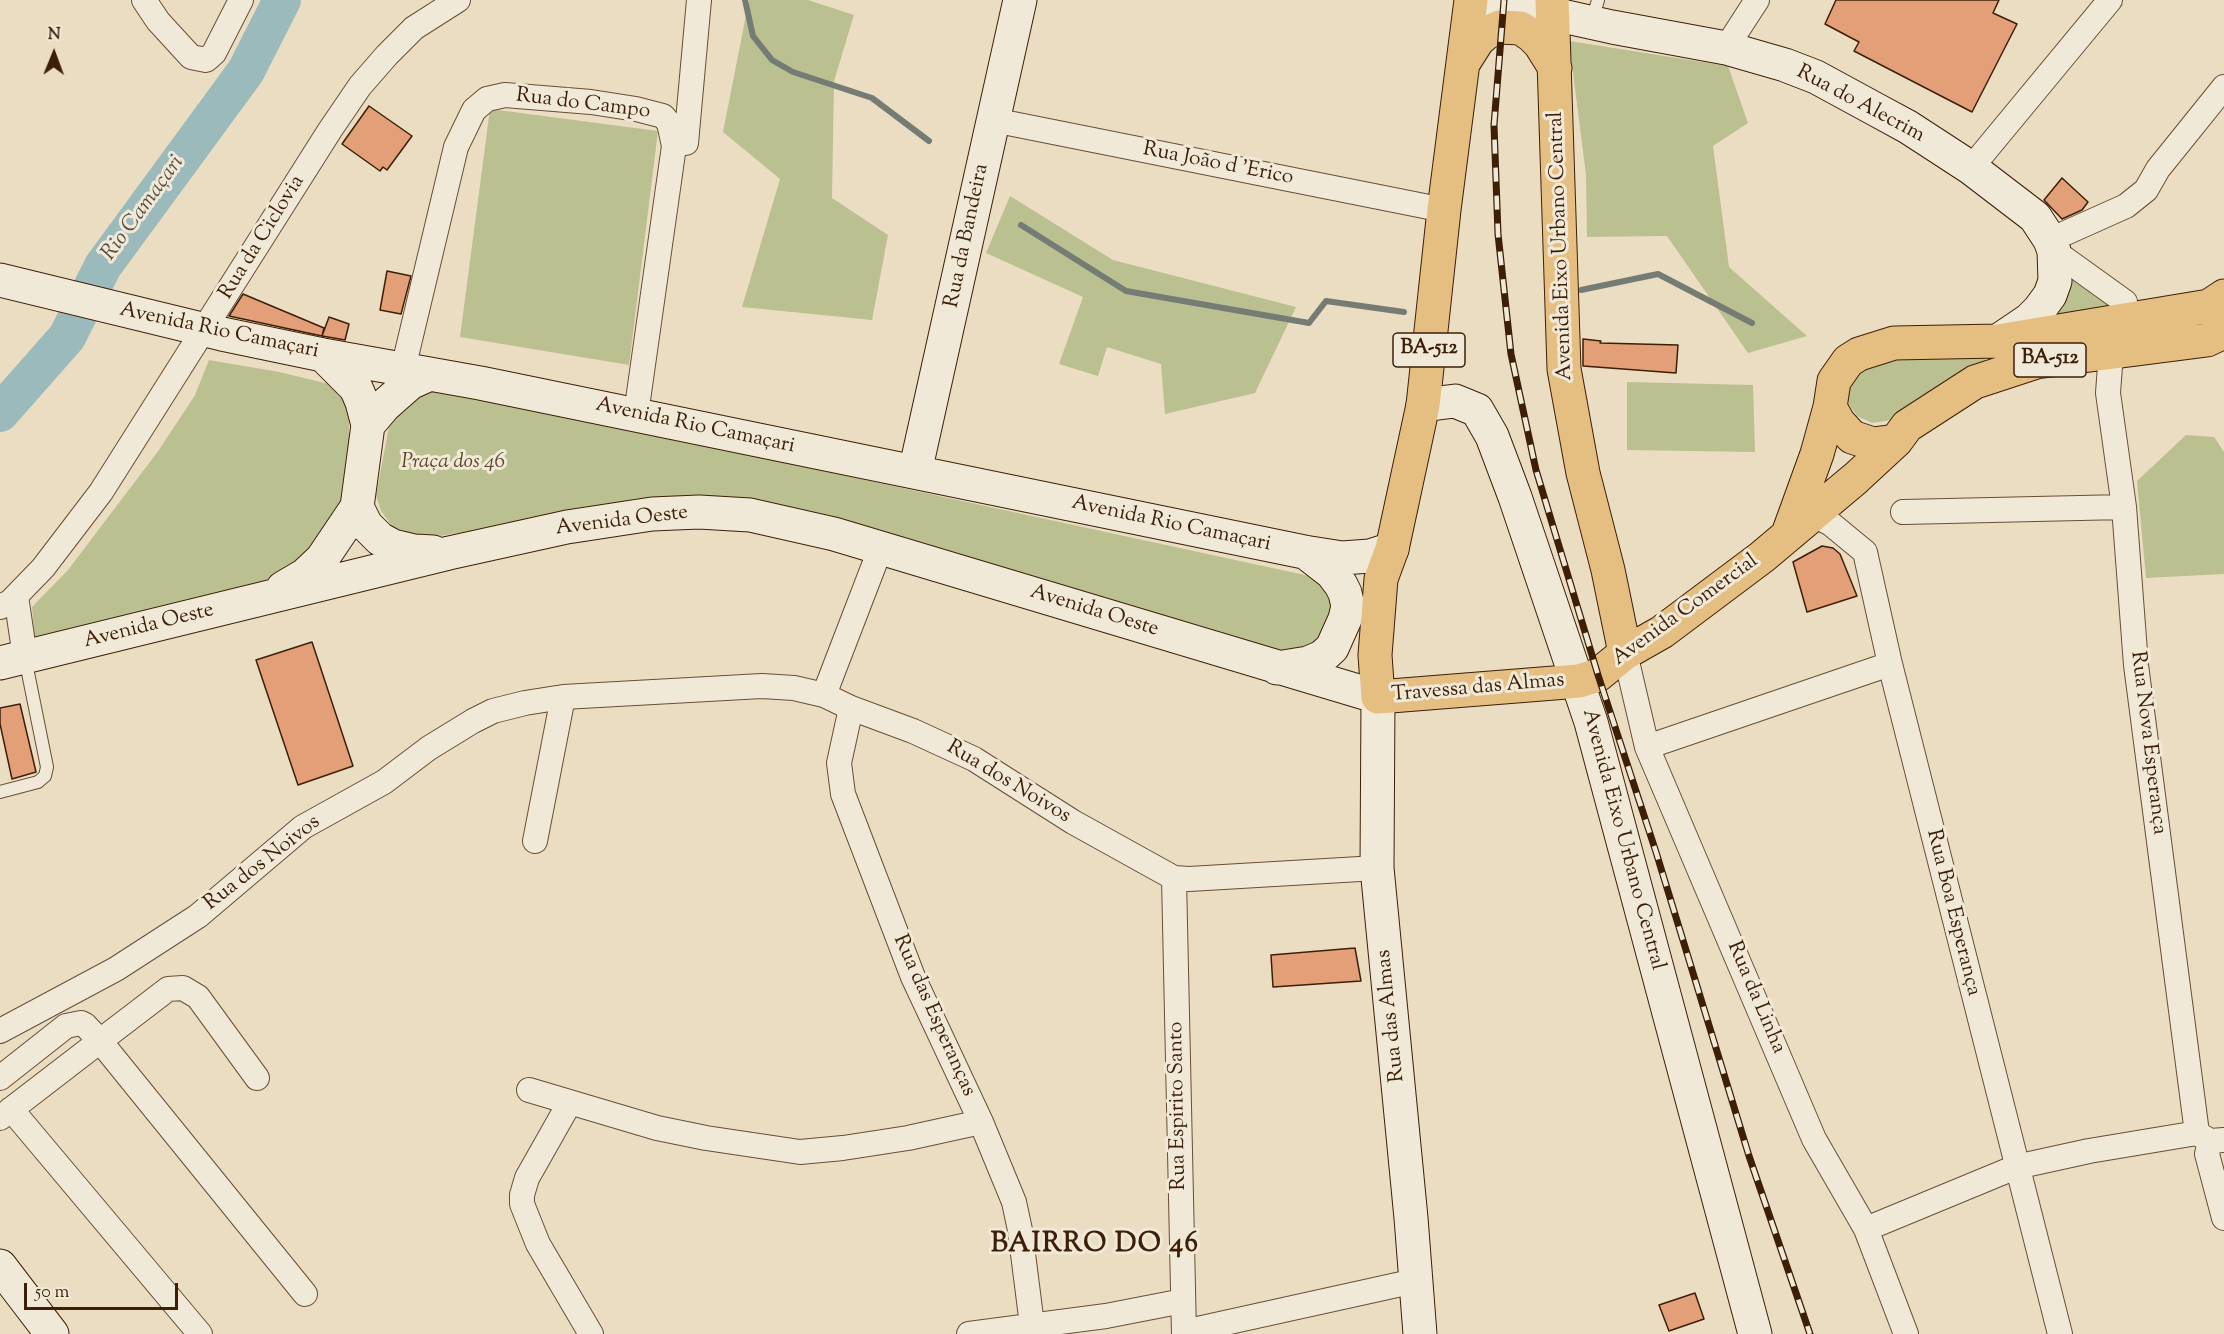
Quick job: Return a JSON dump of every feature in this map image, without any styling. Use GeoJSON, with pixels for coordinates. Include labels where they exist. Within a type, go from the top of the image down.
{"type":"FeatureCollection","features":[{"type":"Feature","properties":{"kind":"main road","name":"BA-512"},"geometry":{"type":"LineString","coordinates":[[1378,697],[1375,655],[1381,579],[1392,549],[1423,405],[1443,210],[1471,0]]}},
{"type":"Feature","properties":{"kind":"main road","name":"Avenida Eixo Urbano Central"},"geometry":{"type":"LineString","coordinates":[[1552,7],[1564,369],[1583,473],[1608,570],[1625,653]]}},
{"type":"Feature","properties":{"kind":"main road"},"geometry":{"type":"LineString","coordinates":[[1464,62],[1478,40],[1486,33],[1500,27],[1520,28],[1540,44],[1555,68]]}},
{"type":"Feature","properties":{"kind":"main road","name":"Avenida Comercial"},"geometry":{"type":"LineString","coordinates":[[1788,534],[1817,454],[1838,374],[1848,361],[1859,354],[1893,343],[1998,341],[2209,306],[2224,296]]}},
{"type":"Feature","properties":{"kind":"main road","name":"Avenida Comercial"},"geometry":{"type":"LineString","coordinates":[[1579,681],[1598,675],[1625,653],[1662,632],[1762,557],[1814,515],[1896,441],[1907,426],[1976,382],[2036,362],[2206,340],[2224,332]]}},
{"type":"Feature","properties":{"kind":"main road"},"geometry":{"type":"LineString","coordinates":[[1830,407],[1839,423],[1852,437],[1873,444],[1896,441]]}},
{"type":"Feature","properties":{"kind":"main road","name":"Travessa das Almas"},"geometry":{"type":"LineString","coordinates":[[1378,697],[1579,681]]}},
{"type":"Feature","properties":{"kind":"street"},"geometry":{"type":"LineString","coordinates":[[144,0],[167,31],[191,57],[206,60],[214,53],[241,0]]}},
{"type":"Feature","properties":{"kind":"street","name":"Rua da Ciclovia"},"geometry":{"type":"LineString","coordinates":[[8,602],[43,568],[89,509],[360,86],[414,28],[458,0]]}},
{"type":"Feature","properties":{"kind":"street"},"geometry":{"type":"LineString","coordinates":[[686,143],[699,0]]}},
{"type":"Feature","properties":{"kind":"street","name":"Rua da Bandeira"},"geometry":{"type":"LineString","coordinates":[[915,472],[1020,0]]}},
{"type":"Feature","properties":{"kind":"street","name":"Rua do Alecrim"},"geometry":{"type":"LineString","coordinates":[[1478,0],[1594,11],[1785,65],[1816,77],[1908,128],[1971,168],[2035,217],[2052,246]]}},
{"type":"Feature","properties":{"kind":"street"},"geometry":{"type":"LineString","coordinates":[[1726,48],[1757,0]]}},
{"type":"Feature","properties":{"kind":"street"},"geometry":{"type":"LineString","coordinates":[[1971,168],[2110,0]]}},
{"type":"Feature","properties":{"kind":"street"},"geometry":{"type":"LineString","coordinates":[[2052,246],[2126,207],[2146,190],[2158,169],[2224,87]]}},
{"type":"Feature","properties":{"kind":"street","name":"Rua do Campo"},"geometry":{"type":"LineString","coordinates":[[417,371],[456,147],[474,110],[487,99],[505,95],[591,102],[636,109],[663,116],[669,123],[674,146],[636,414]]}},
{"type":"Feature","properties":{"kind":"street","name":"Rua João d 'Erico"},"geometry":{"type":"LineString","coordinates":[[993,120],[1443,210]]}},
{"type":"Feature","properties":{"kind":"street"},"geometry":{"type":"LineString","coordinates":[[2052,246],[2125,302]]}},
{"type":"Feature","properties":{"kind":"street"},"geometry":{"type":"LineString","coordinates":[[1998,341],[2029,320],[2050,295],[2055,281],[2052,246]]}},
{"type":"Feature","properties":{"kind":"street","name":"Avenida Rio Camaçari"},"geometry":{"type":"LineString","coordinates":[[12,283],[204,331],[636,414],[1304,552],[1342,558],[1370,556],[1392,549]]}},
{"type":"Feature","properties":{"kind":"street","name":"Rua Nova Esperança"},"geometry":{"type":"LineString","coordinates":[[2115,353],[2110,366],[2108,393],[2124,507],[2136,665],[2210,1138],[2207,1154],[2224,1218]]}},
{"type":"Feature","properties":{"kind":"street"},"geometry":{"type":"LineString","coordinates":[[266,599],[304,575],[322,559],[357,507],[368,425],[356,388],[324,355]]}},
{"type":"Feature","properties":{"kind":"street"},"geometry":{"type":"LineString","coordinates":[[368,425],[385,405],[410,383],[417,371]]}},
{"type":"Feature","properties":{"kind":"street","name":"Avenida Eixo Urbano Central"},"geometry":{"type":"LineString","coordinates":[[1423,405],[1455,401],[1477,410],[1484,420],[1515,497],[1579,681],[1755,1334]]}},
{"type":"Feature","properties":{"kind":"street"},"geometry":{"type":"LineString","coordinates":[[357,507],[366,525],[380,539],[393,546],[414,551],[449,553]]}},
{"type":"Feature","properties":{"kind":"street"},"geometry":{"type":"LineString","coordinates":[[1903,512],[2124,507]]}},
{"type":"Feature","properties":{"kind":"street","name":"Avenida Oeste"},"geometry":{"type":"LineString","coordinates":[[12,660],[449,553],[611,519],[699,512],[750,515],[834,534],[1378,697]]}},
{"type":"Feature","properties":{"kind":"street","name":"Rua Boa Esperança"},"geometry":{"type":"LineString","coordinates":[[1814,515],[1831,524],[1865,552],[1890,664],[2060,1334]]}},
{"type":"Feature","properties":{"kind":"street"},"geometry":{"type":"LineString","coordinates":[[824,695],[881,547]]}},
{"type":"Feature","properties":{"kind":"street"},"geometry":{"type":"LineString","coordinates":[[1275,668],[1308,663],[1322,657],[1332,648],[1345,619],[1348,606],[1341,585],[1332,573],[1304,552]]}},
{"type":"Feature","properties":{"kind":"street"},"geometry":{"type":"LineString","coordinates":[[8,602],[12,660]]}},
{"type":"Feature","properties":{"kind":"street","name":"Rua da Linha"},"geometry":{"type":"LineString","coordinates":[[1625,653],[1647,747],[1814,1139],[1866,1229],[1906,1334]]}},
{"type":"Feature","properties":{"kind":"street"},"geometry":{"type":"LineString","coordinates":[[1647,747],[1890,664]]}},
{"type":"Feature","properties":{"kind":"street","name":"Rua dos Noivos"},"geometry":{"type":"LineString","coordinates":[[0,1031],[116,969],[198,916],[303,826],[377,787],[429,748],[473,721],[504,708],[563,697],[762,686],[794,688],[824,695],[851,708],[913,731],[974,759],[1073,822],[1174,878],[1377,868]]}},
{"type":"Feature","properties":{"kind":"street"},"geometry":{"type":"LineString","coordinates":[[535,841],[563,697]]}},
{"type":"Feature","properties":{"kind":"street","name":"Rua das Almas"},"geometry":{"type":"LineString","coordinates":[[1378,697],[1377,868],[1412,1218],[1420,1334]]}},
{"type":"Feature","properties":{"kind":"street","name":"Rua das Esperanças"},"geometry":{"type":"LineString","coordinates":[[851,708],[838,763],[843,794],[913,977],[981,1122],[1014,1202],[1020,1230],[1032,1325]]}},
{"type":"Feature","properties":{"kind":"street","name":"Rua Espirito Santo"},"geometry":{"type":"LineString","coordinates":[[1174,878],[1184,1333]]}},
{"type":"Feature","properties":{"kind":"street"},"geometry":{"type":"LineString","coordinates":[[200,1334],[6,1114],[168,989],[183,988],[198,998],[257,1078]]}},
{"type":"Feature","properties":{"kind":"street"},"geometry":{"type":"LineString","coordinates":[[0,1078],[66,1026],[81,1023],[86,1025],[305,1294]]}},
{"type":"Feature","properties":{"kind":"street"},"geometry":{"type":"LineString","coordinates":[[529,1090],[657,1128],[800,1152],[833,1150],[897,1140],[981,1122]]}},
{"type":"Feature","properties":{"kind":"street"},"geometry":{"type":"LineString","coordinates":[[570,1102],[527,1178],[522,1204],[538,1244],[591,1334]]}},
{"type":"Feature","properties":{"kind":"street"},"geometry":{"type":"LineString","coordinates":[[1866,1229],[2016,1167],[2089,1151],[2210,1138]]}},
{"type":"Feature","properties":{"kind":"street"},"geometry":{"type":"LineString","coordinates":[[0,1266],[51,1334]]}},
{"type":"Feature","properties":{"kind":"street"},"geometry":{"type":"LineString","coordinates":[[1184,1333],[1415,1281]]}},
{"type":"Feature","properties":{"kind":"street"},"geometry":{"type":"LineString","coordinates":[[969,1334],[1032,1325],[1072,1327],[1183,1301]]}},
{"type":"Feature","properties":{"kind":"lane"},"geometry":{"type":"LineString","coordinates":[[0,792],[38,782],[45,776],[47,767],[12,660]]}},
{"type":"Feature","properties":{"kind":"green space"},"geometry":{"type":"Polygon","coordinates":[[[749,0],[808,0],[854,15],[834,81],[832,198],[888,235],[872,320],[742,307],[780,179],[723,132],[749,0]]]}},
{"type":"Feature","properties":{"kind":"green space"},"geometry":{"type":"Polygon","coordinates":[[[1569,41],[1728,66],[1748,123],[1713,146],[1729,267],[1807,336],[1748,353],[1667,236],[1587,237],[1586,175],[1569,41]]]}},
{"type":"Feature","properties":{"kind":"green space"},"geometry":{"type":"Polygon","coordinates":[[[490,109],[658,131],[629,365],[460,337],[490,109]]]}},
{"type":"Feature","properties":{"kind":"green space"},"geometry":{"type":"Polygon","coordinates":[[[1010,196],[1113,260],[1296,307],[1255,393],[1165,414],[1161,364],[1107,347],[1098,376],[1059,364],[1083,297],[986,253],[1010,196]]]}},
{"type":"Feature","properties":{"kind":"green space"},"geometry":{"type":"Polygon","coordinates":[[[2069,263],[2119,310],[2049,320],[2069,263]]]}},
{"type":"Feature","properties":{"kind":"green space"},"geometry":{"type":"Polygon","coordinates":[[[2000,349],[1950,385],[1891,420],[1872,423],[1857,416],[1845,399],[1850,377],[1873,360],[1913,359],[2000,349]]]}},
{"type":"Feature","properties":{"kind":"green space"},"geometry":{"type":"Polygon","coordinates":[[[209,360],[279,372],[333,385],[349,403],[349,440],[342,500],[329,533],[292,572],[258,587],[35,645],[32,607],[68,570],[159,450],[195,395],[209,360]]]}},
{"type":"Feature","properties":{"kind":"green space"},"geometry":{"type":"Polygon","coordinates":[[[1627,382],[1753,385],[1755,452],[1627,450],[1627,382]]]}},
{"type":"Feature","properties":{"kind":"green space","name":"Praça dos 46"},"geometry":{"type":"Polygon","coordinates":[[[444,389],[1314,577],[1334,602],[1324,638],[1295,656],[658,501],[421,539],[392,526],[381,511],[376,495],[392,411],[412,393],[444,389]]]}},
{"type":"Feature","properties":{"kind":"green space"},"geometry":{"type":"Polygon","coordinates":[[[2186,435],[2214,437],[2224,452],[2224,574],[2146,578],[2137,481],[2186,435]]]}},
{"type":"Feature","properties":{"kind":"building"},"geometry":{"type":"Polygon","coordinates":[[[1836,0],[1999,0],[1993,13],[2017,24],[1972,112],[1854,51],[1859,42],[1825,24],[1836,0]]]}},
{"type":"Feature","properties":{"kind":"building"},"geometry":{"type":"Polygon","coordinates":[[[369,106],[412,136],[387,170],[383,167],[380,171],[342,144],[369,106]]]}},
{"type":"Feature","properties":{"kind":"building"},"geometry":{"type":"Polygon","coordinates":[[[2062,178],[2088,202],[2082,210],[2062,219],[2044,200],[2062,178]]]}},
{"type":"Feature","properties":{"kind":"building"},"geometry":{"type":"Polygon","coordinates":[[[387,271],[411,276],[401,314],[380,310],[387,271]]]}},
{"type":"Feature","properties":{"kind":"building"},"geometry":{"type":"Polygon","coordinates":[[[243,294],[324,328],[322,336],[229,316],[243,294]]]}},
{"type":"Feature","properties":{"kind":"building"},"geometry":{"type":"Polygon","coordinates":[[[329,317],[349,324],[345,340],[322,336],[329,317]]]}},
{"type":"Feature","properties":{"kind":"building"},"geometry":{"type":"Polygon","coordinates":[[[1583,339],[1601,341],[1600,343],[1678,345],[1676,373],[1583,366],[1583,339]]]}},
{"type":"Feature","properties":{"kind":"building"},"geometry":{"type":"Polygon","coordinates":[[[1822,546],[1833,548],[1840,554],[1857,596],[1807,612],[1793,562],[1822,546]]]}},
{"type":"Feature","properties":{"kind":"building"},"geometry":{"type":"Polygon","coordinates":[[[312,642],[353,766],[298,785],[256,660],[312,642]]]}},
{"type":"Feature","properties":{"kind":"building"},"geometry":{"type":"Polygon","coordinates":[[[20,704],[36,772],[12,779],[0,724],[0,708],[20,704]]]}},
{"type":"Feature","properties":{"kind":"building"},"geometry":{"type":"Polygon","coordinates":[[[1355,948],[1361,981],[1273,987],[1271,955],[1355,948]]]}},
{"type":"Feature","properties":{"kind":"building"},"geometry":{"type":"Polygon","coordinates":[[[1695,1293],[1704,1319],[1669,1331],[1659,1305],[1695,1293]]]}},
{"type":"Feature","properties":{"kind":"waterway","name":"Rio Camaçari"},"geometry":{"type":"LineString","coordinates":[[0,413],[67,337],[103,266],[246,71],[282,0]]}},
{"type":"Feature","properties":{"kind":"waterway"},"geometry":{"type":"LineString","coordinates":[[745,0],[753,36],[772,60],[793,72],[872,98],[929,141]]}},
{"type":"Feature","properties":{"kind":"waterway"},"geometry":{"type":"LineString","coordinates":[[1021,225],[1126,291],[1309,323],[1326,301],[1404,312]]}},
{"type":"Feature","properties":{"kind":"waterway"},"geometry":{"type":"LineString","coordinates":[[1581,290],[1658,274],[1752,323]]}},
{"type":"Feature","properties":{"kind":"railway"},"geometry":{"type":"LineString","coordinates":[[1504,0],[1494,125],[1498,234],[1511,354],[1536,470],[1749,1156],[1810,1334]]}},
{"type":"Feature","properties":{"kind":"district","name":"BAIRRO DO 46"},"geometry":{"type":"Point","coordinates":[1095,1246]}}]}
